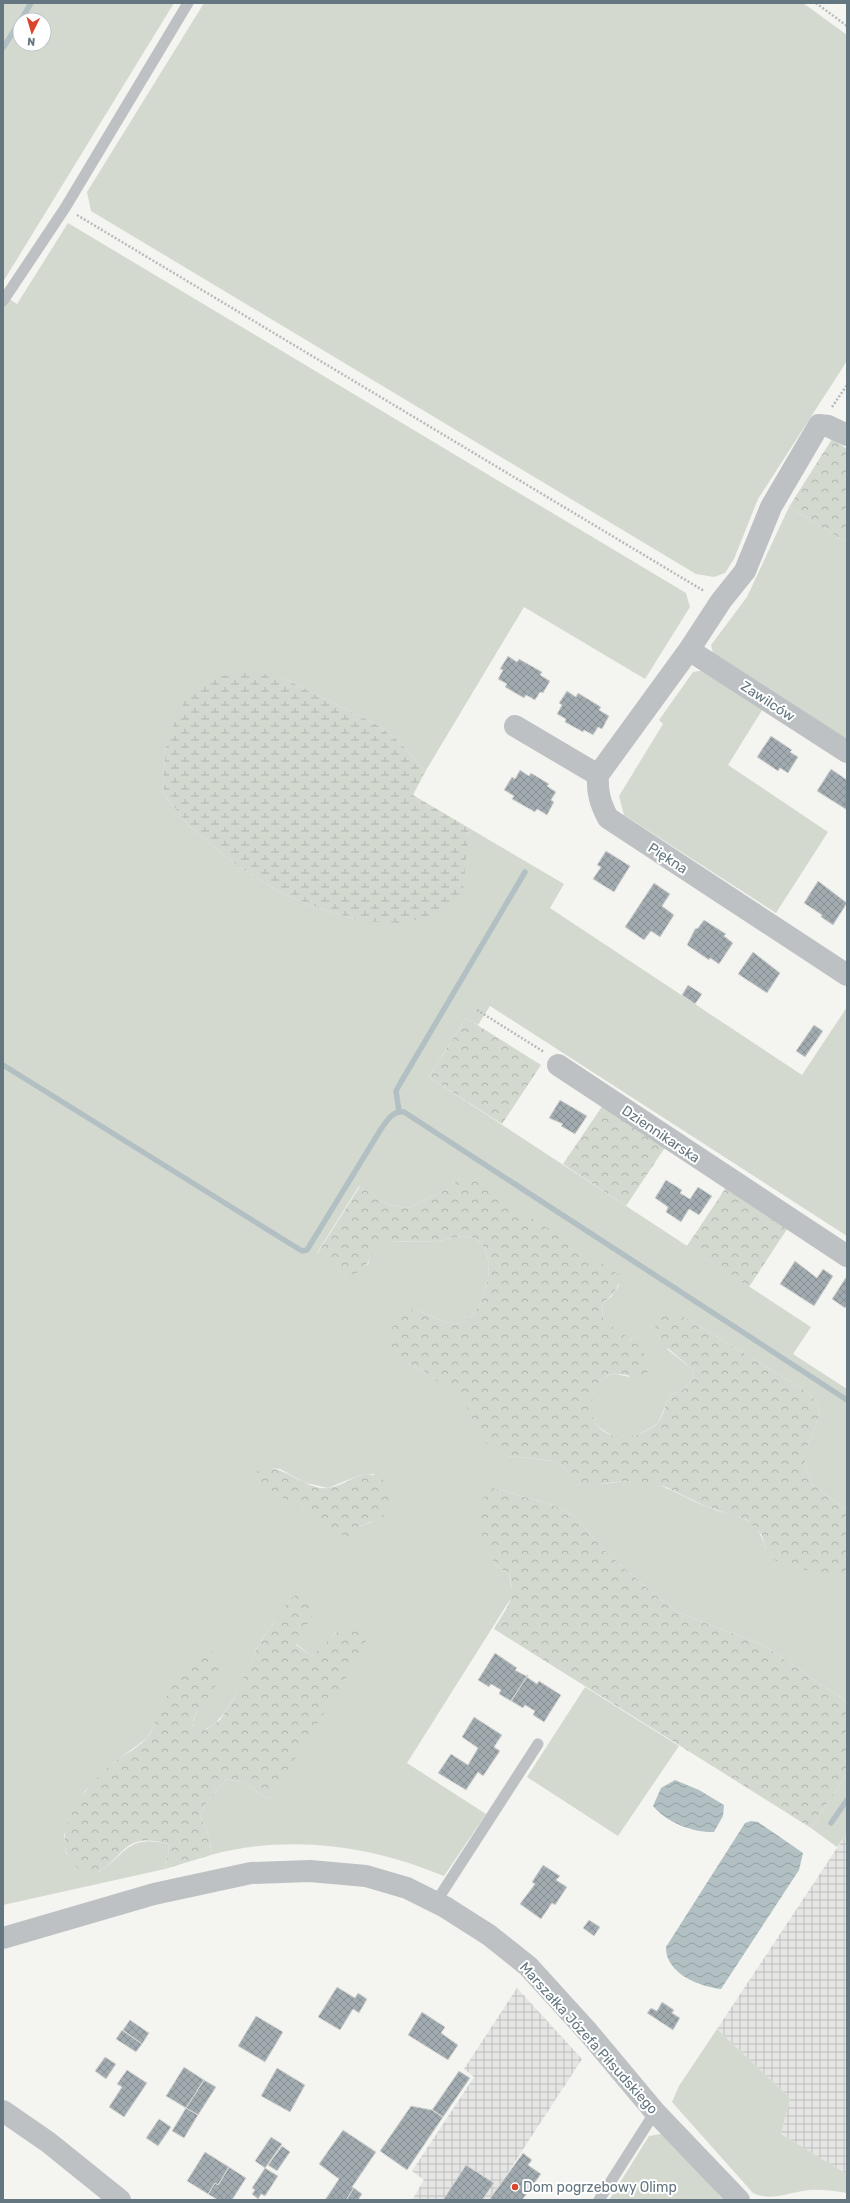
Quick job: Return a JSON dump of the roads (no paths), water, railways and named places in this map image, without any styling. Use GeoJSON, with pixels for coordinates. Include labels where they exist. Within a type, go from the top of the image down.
{"type":"FeatureCollection","features":[{"type":"Feature","properties":{"kind":"street"},"geometry":{"type":"LineString","coordinates":[[516,726],[598,775],[689,650],[721,601],[745,572],[771,507],[819,425],[828,426],[847,435]]}},
{"type":"Feature","properties":{"kind":"street","name":"Zawilców"},"geometry":{"type":"LineString","coordinates":[[689,650],[847,752]]}},
{"type":"Feature","properties":{"kind":"street","name":"Piękna"},"geometry":{"type":"LineString","coordinates":[[598,775],[597,790],[600,804],[608,818],[847,975]]}},
{"type":"Feature","properties":{"kind":"street","name":"Dziennikarska"},"geometry":{"type":"LineString","coordinates":[[558,1065],[847,1256]]}},
{"type":"Feature","properties":{"kind":"street","name":"Marszałka Józefa Piłsudskiego"},"geometry":{"type":"LineString","coordinates":[[3,1938],[154,1894],[251,1873],[310,1871],[366,1876],[407,1888],[436,1902],[489,1935],[528,1966],[588,2032],[656,2112],[739,2200]]}},
{"type":"Feature","properties":{"kind":"street"},"geometry":{"type":"LineString","coordinates":[[3,2111],[48,2142],[120,2200]]}},
{"type":"Feature","properties":{"kind":"lane"},"geometry":{"type":"LineString","coordinates":[[3,301],[65,208],[188,3]]}},
{"type":"Feature","properties":{"kind":"lane"},"geometry":{"type":"LineString","coordinates":[[436,1902],[538,1744]]}},
{"type":"Feature","properties":{"kind":"lane"},"geometry":{"type":"LineString","coordinates":[[599,2200],[656,2112]]}},
{"type":"Feature","properties":{"kind":"water"},"geometry":{"type":"Polygon","coordinates":[[[675,1780],[699,1790],[724,1805],[723,1816],[714,1832],[697,1831],[672,1822],[658,1812],[653,1806],[661,1788],[675,1780]]]}},
{"type":"Feature","properties":{"kind":"water"},"geometry":{"type":"Polygon","coordinates":[[[751,1821],[758,1822],[803,1853],[799,1870],[721,1989],[712,1988],[694,1982],[677,1971],[667,1956],[666,1947],[745,1823],[751,1821]]]}},
{"type":"Feature","properties":{"kind":"waterway"},"geometry":{"type":"LineString","coordinates":[[26,12],[31,3]]}},
{"type":"Feature","properties":{"kind":"waterway"},"geometry":{"type":"LineString","coordinates":[[3,48],[12,34]]}},
{"type":"Feature","properties":{"kind":"waterway"},"geometry":{"type":"LineString","coordinates":[[399,1111],[396,1091],[525,872]]}},
{"type":"Feature","properties":{"kind":"waterway"},"geometry":{"type":"LineString","coordinates":[[3,1065],[302,1251],[307,1250],[381,1129],[393,1114],[404,1112],[847,1400]]}},
{"type":"Feature","properties":{"kind":"waterway"},"geometry":{"type":"LineString","coordinates":[[831,1823],[847,1800]]}},
{"type":"Feature","properties":{"kind":"place","name":"Dom pogrzebowy Olimp"},"geometry":{"type":"Point","coordinates":[515,2187]}}]}
